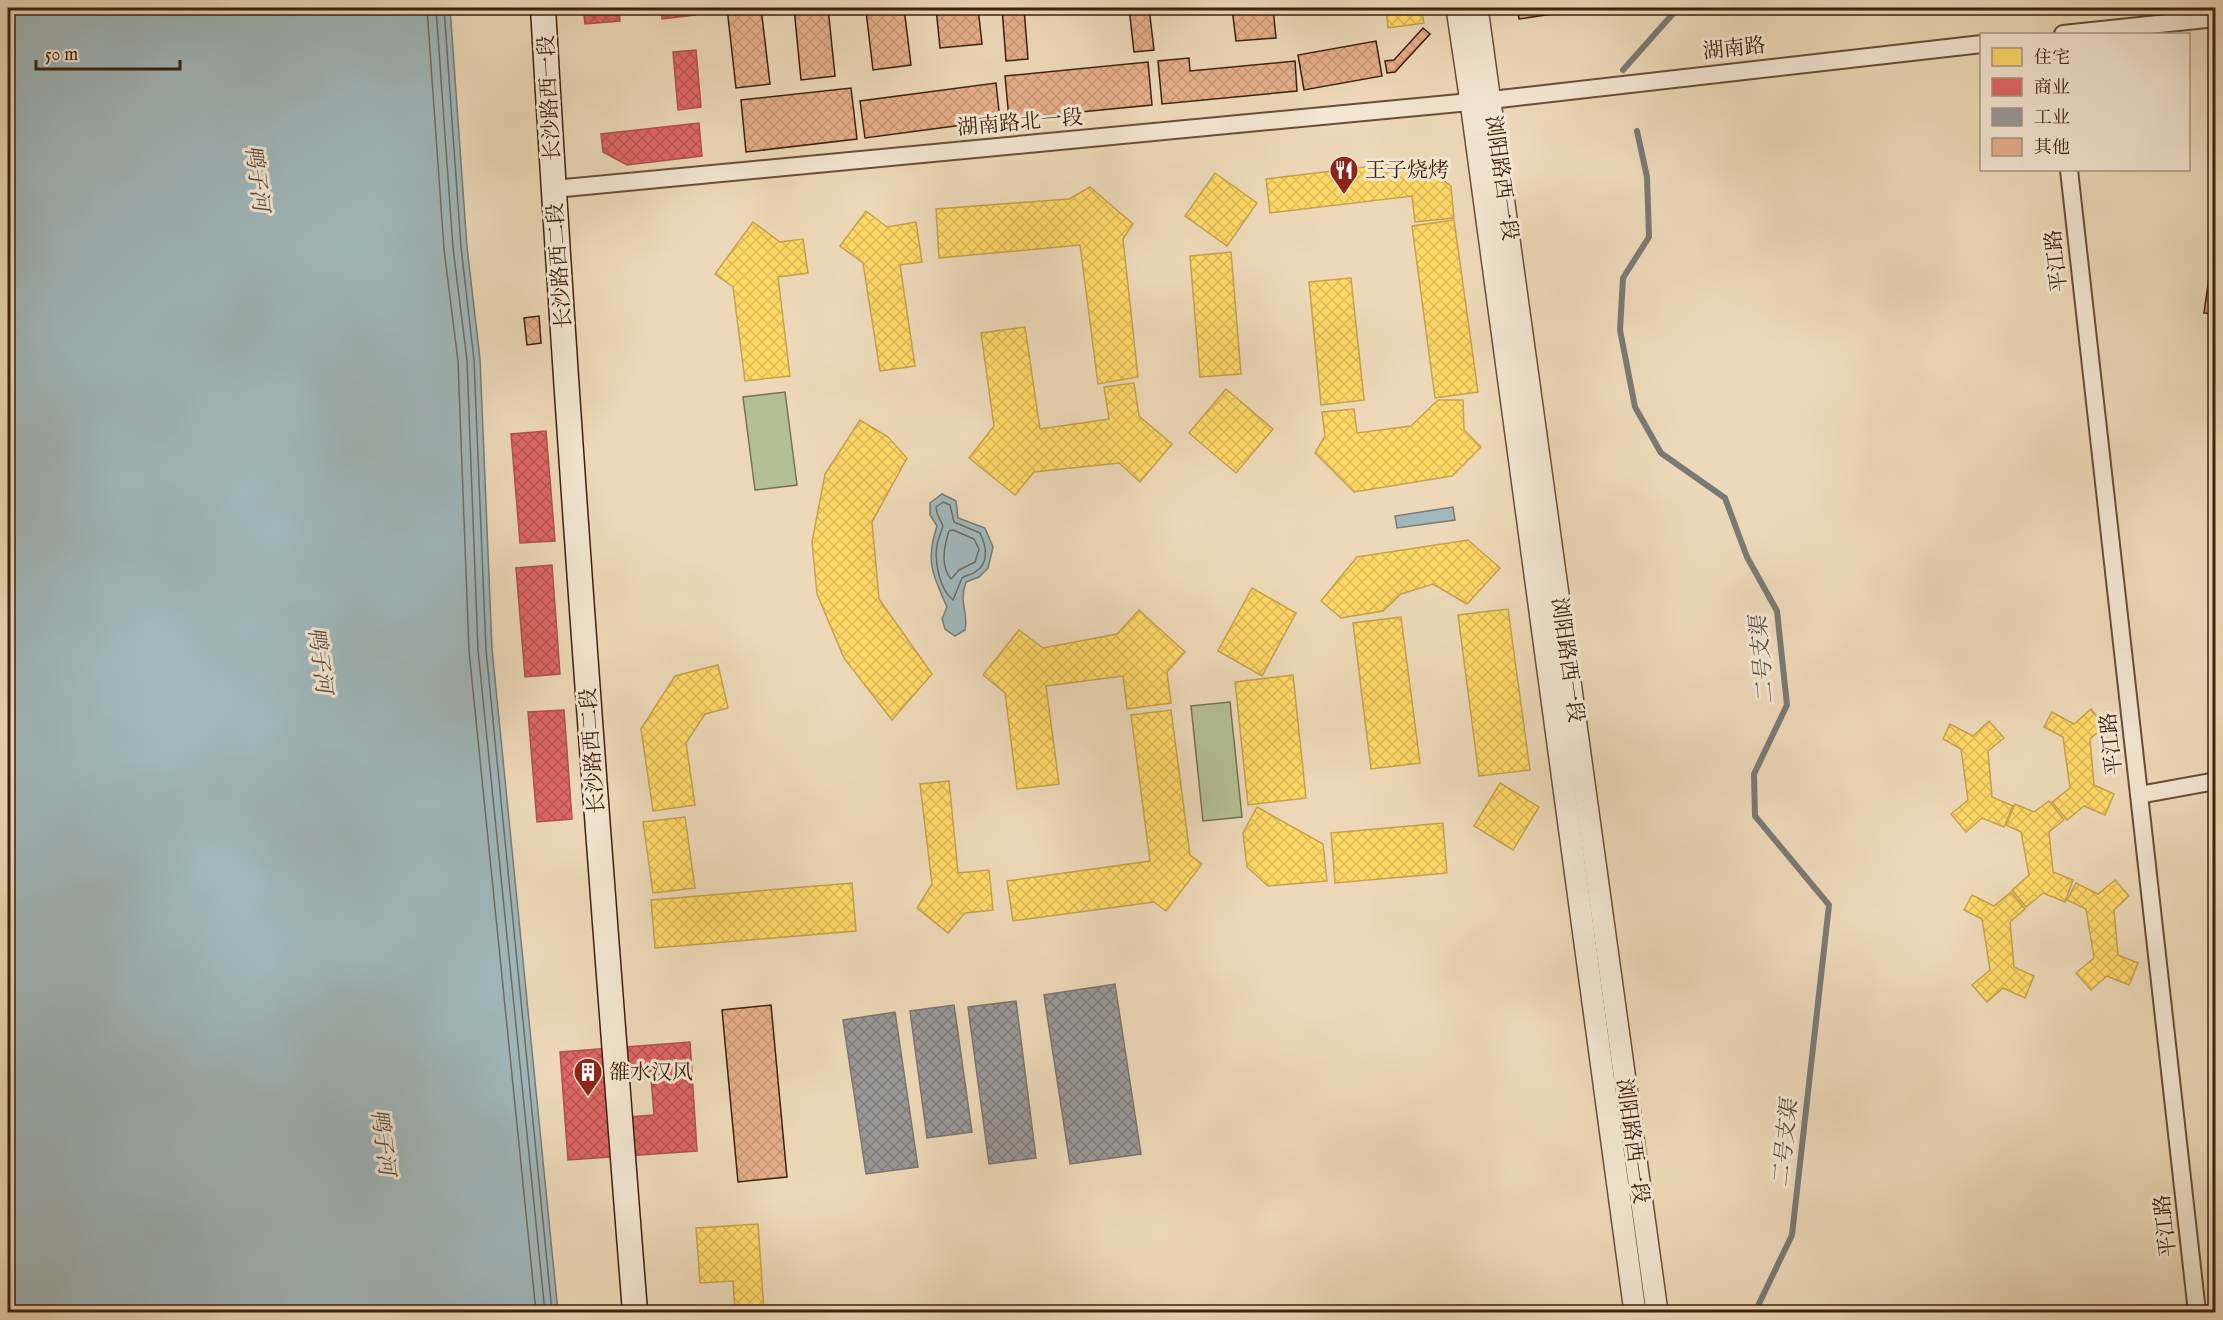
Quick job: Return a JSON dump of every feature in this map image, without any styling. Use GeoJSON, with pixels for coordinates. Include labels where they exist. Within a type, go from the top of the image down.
{"type":"FeatureCollection","features":[{"type":"Feature","properties":{"kind":"main road","name":"长沙路西一段"},"geometry":{"type":"LineString","coordinates":[[543,8],[554,189]]}},
{"type":"Feature","properties":{"kind":"main road","name":"长沙路西二段"},"geometry":{"type":"LineString","coordinates":[[554,189],[600,863],[635,1312]]}},
{"type":"Feature","properties":{"kind":"street"},"geometry":{"type":"LineString","coordinates":[[1456,8],[1481,101],[1635,1312]]}},
{"type":"Feature","properties":{"kind":"street","name":"浏阳路西一段"},"geometry":{"type":"LineString","coordinates":[[1477,8],[1481,101],[1657,1312]]}},
{"type":"Feature","properties":{"kind":"street"},"geometry":{"type":"LineString","coordinates":[[2073,33],[2216,18]]}},
{"type":"Feature","properties":{"kind":"street","name":"湖南路"},"geometry":{"type":"LineString","coordinates":[[1481,101],[1980,44]]}},
{"type":"Feature","properties":{"kind":"street","name":"湖南路北一段"},"geometry":{"type":"LineString","coordinates":[[554,189],[1481,101]]}},
{"type":"Feature","properties":{"kind":"street","name":"平江路"},"geometry":{"type":"LineString","coordinates":[[2069,171],[2197,1312]]}},
{"type":"Feature","properties":{"kind":"street"},"geometry":{"type":"LineString","coordinates":[[2139,795],[2216,781]]}},
{"type":"Feature","properties":{"kind":"green space"},"geometry":{"type":"Polygon","coordinates":[[[785,392],[797,485],[755,490],[743,397],[785,392]]]}},
{"type":"Feature","properties":{"kind":"green space"},"geometry":{"type":"Polygon","coordinates":[[[1230,702],[1242,817],[1203,821],[1191,706],[1230,702]]]}},
{"type":"Feature","properties":{"kind":"water","name":"鸭子河"},"geometry":{"type":"Polygon","coordinates":[[[8,8],[450,8],[467,247],[480,359],[492,649],[558,1312],[8,1312],[8,8]]]}},
{"type":"Feature","properties":{"kind":"water"},"geometry":{"type":"Polygon","coordinates":[[[942,494],[956,501],[958,518],[985,528],[993,547],[988,568],[979,577],[966,582],[963,596],[965,630],[955,636],[945,629],[942,619],[947,607],[932,568],[931,559],[937,526],[930,515],[930,503],[942,494]]]}},
{"type":"Feature","properties":{"kind":"water"},"geometry":{"type":"Polygon","coordinates":[[[1453,507],[1455,520],[1397,528],[1395,516],[1453,507]]]}},
{"type":"Feature","properties":{"kind":"building: 住宅"},"geometry":{"type":"Polygon","coordinates":[[[1386,8],[1421,8],[1424,23],[1388,28],[1386,8]]]}},
{"type":"Feature","properties":{"kind":"building: 住宅"},"geometry":{"type":"Polygon","coordinates":[[[1415,161],[1451,186],[1454,218],[1415,222],[1412,196],[1270,213],[1266,179],[1415,161]]]}},
{"type":"Feature","properties":{"kind":"building: 住宅"},"geometry":{"type":"Polygon","coordinates":[[[1215,173],[1257,203],[1227,246],[1185,216],[1215,173]]]}},
{"type":"Feature","properties":{"kind":"building: 住宅"},"geometry":{"type":"Polygon","coordinates":[[[1090,187],[1133,224],[1123,239],[1138,377],[1098,384],[1080,245],[939,258],[936,209],[1069,199],[1090,187]]]}},
{"type":"Feature","properties":{"kind":"building: 住宅"},"geometry":{"type":"Polygon","coordinates":[[[866,211],[887,227],[916,222],[922,262],[900,265],[915,366],[880,371],[863,263],[840,246],[866,211]]]}},
{"type":"Feature","properties":{"kind":"building: 住宅"},"geometry":{"type":"Polygon","coordinates":[[[1454,220],[1478,392],[1435,398],[1412,226],[1454,220]]]}},
{"type":"Feature","properties":{"kind":"building: 住宅"},"geometry":{"type":"Polygon","coordinates":[[[753,222],[780,242],[803,239],[808,273],[778,277],[790,376],[745,381],[733,287],[715,274],[753,222]]]}},
{"type":"Feature","properties":{"kind":"building: 住宅"},"geometry":{"type":"Polygon","coordinates":[[[1231,252],[1241,374],[1200,377],[1190,256],[1231,252]]]}},
{"type":"Feature","properties":{"kind":"building: 住宅"},"geometry":{"type":"Polygon","coordinates":[[[1351,278],[1364,400],[1321,405],[1309,282],[1351,278]]]}},
{"type":"Feature","properties":{"kind":"building: 住宅"},"geometry":{"type":"Polygon","coordinates":[[[1025,327],[1040,429],[1109,419],[1104,387],[1134,383],[1139,416],[1172,444],[1140,482],[1119,463],[1034,472],[1015,495],[969,458],[994,426],[981,333],[1025,327]]]}},
{"type":"Feature","properties":{"kind":"building: 住宅"},"geometry":{"type":"Polygon","coordinates":[[[1226,389],[1273,429],[1236,473],[1189,433],[1226,389]]]}},
{"type":"Feature","properties":{"kind":"building: 住宅"},"geometry":{"type":"Polygon","coordinates":[[[1438,400],[1463,400],[1464,430],[1481,447],[1452,476],[1354,492],[1315,453],[1325,436],[1322,412],[1354,409],[1357,433],[1411,426],[1438,400]]]}},
{"type":"Feature","properties":{"kind":"building: 住宅"},"geometry":{"type":"Polygon","coordinates":[[[860,420],[888,437],[907,458],[872,522],[879,599],[932,674],[892,720],[844,658],[817,594],[812,542],[825,474],[860,420]]]}},
{"type":"Feature","properties":{"kind":"building: 住宅"},"geometry":{"type":"Polygon","coordinates":[[[1468,540],[1500,568],[1467,604],[1433,584],[1401,594],[1383,611],[1341,618],[1321,601],[1357,557],[1468,540]]]}},
{"type":"Feature","properties":{"kind":"building: 住宅"},"geometry":{"type":"Polygon","coordinates":[[[1252,588],[1296,613],[1262,676],[1218,651],[1252,588]]]}},
{"type":"Feature","properties":{"kind":"building: 住宅"},"geometry":{"type":"Polygon","coordinates":[[[1508,609],[1530,770],[1479,776],[1458,615],[1508,609]]]}},
{"type":"Feature","properties":{"kind":"building: 住宅"},"geometry":{"type":"Polygon","coordinates":[[[1139,610],[1185,652],[1167,672],[1171,703],[1127,709],[1123,676],[1046,686],[1059,784],[1017,789],[1005,693],[983,675],[1019,630],[1043,648],[1117,634],[1139,610]]]}},
{"type":"Feature","properties":{"kind":"building: 住宅"},"geometry":{"type":"Polygon","coordinates":[[[1401,617],[1420,763],[1371,769],[1353,623],[1401,617]]]}},
{"type":"Feature","properties":{"kind":"building: 住宅"},"geometry":{"type":"Polygon","coordinates":[[[718,665],[728,708],[705,714],[686,743],[695,805],[653,811],[641,729],[675,676],[718,665]]]}},
{"type":"Feature","properties":{"kind":"building: 住宅"},"geometry":{"type":"Polygon","coordinates":[[[1293,675],[1306,798],[1248,805],[1235,682],[1293,675]]]}},
{"type":"Feature","properties":{"kind":"building: 住宅"},"geometry":{"type":"Polygon","coordinates":[[[2091,709],[2105,726],[2090,739],[2094,785],[2114,794],[2105,815],[2084,806],[2067,820],[2052,802],[2070,788],[2063,737],[2044,727],[2052,712],[2074,724],[2091,709]]]}},
{"type":"Feature","properties":{"kind":"building: 住宅"},"geometry":{"type":"Polygon","coordinates":[[[1171,710],[1190,855],[1202,864],[1166,911],[1154,902],[1013,921],[1007,881],[1150,861],[1131,715],[1171,710]]]}},
{"type":"Feature","properties":{"kind":"building: 住宅"},"geometry":{"type":"Polygon","coordinates":[[[1989,721],[2004,738],[1988,751],[1992,797],[2013,806],[2004,827],[1982,818],[1966,832],[1951,814],[1968,800],[1961,749],[1943,739],[1950,724],[1973,736],[1989,721]]]}},
{"type":"Feature","properties":{"kind":"building: 住宅"},"geometry":{"type":"Polygon","coordinates":[[[949,781],[958,873],[989,870],[993,910],[965,913],[948,933],[917,908],[932,884],[920,784],[949,781]]]}},
{"type":"Feature","properties":{"kind":"building: 住宅"},"geometry":{"type":"Polygon","coordinates":[[[1500,783],[1539,807],[1513,850],[1474,826],[1500,783]]]}},
{"type":"Feature","properties":{"kind":"building: 住宅"},"geometry":{"type":"Polygon","coordinates":[[[2049,801],[2064,820],[2049,832],[2053,872],[2073,880],[2065,902],[2043,893],[2026,907],[2012,890],[2029,875],[2021,832],[2006,825],[2015,804],[2034,812],[2049,801]]]}},
{"type":"Feature","properties":{"kind":"building: 住宅"},"geometry":{"type":"Polygon","coordinates":[[[1257,807],[1323,844],[1327,881],[1268,886],[1247,867],[1243,833],[1257,807]]]}},
{"type":"Feature","properties":{"kind":"building: 住宅"},"geometry":{"type":"Polygon","coordinates":[[[685,817],[695,888],[653,893],[643,822],[685,817]]]}},
{"type":"Feature","properties":{"kind":"building: 住宅"},"geometry":{"type":"Polygon","coordinates":[[[1443,823],[1447,873],[1335,883],[1331,833],[1443,823]]]}},
{"type":"Feature","properties":{"kind":"building: 住宅"},"geometry":{"type":"Polygon","coordinates":[[[2115,880],[2129,896],[2114,910],[2118,955],[2138,963],[2129,985],[2107,976],[2091,990],[2076,973],[2094,958],[2086,909],[2067,900],[2076,883],[2098,894],[2115,880]]]}},
{"type":"Feature","properties":{"kind":"building: 住宅"},"geometry":{"type":"Polygon","coordinates":[[[852,883],[856,931],[655,948],[651,900],[852,883]]]}},
{"type":"Feature","properties":{"kind":"building: 住宅"},"geometry":{"type":"Polygon","coordinates":[[[2011,892],[2025,909],[2010,922],[2014,967],[2034,976],[2025,998],[2003,988],[1987,1002],[1972,985],[1990,970],[1982,919],[1964,910],[1972,895],[1994,906],[2011,892]]]}},
{"type":"Feature","properties":{"kind":"building: 住宅"},"geometry":{"type":"Polygon","coordinates":[[[758,1224],[764,1312],[735,1312],[733,1281],[700,1283],[696,1228],[758,1224]]]}},
{"type":"Feature","properties":{"kind":"building: 商业"},"geometry":{"type":"Polygon","coordinates":[[[583,8],[619,8],[620,21],[585,24],[583,8]]]}},
{"type":"Feature","properties":{"kind":"building: 商业"},"geometry":{"type":"Polygon","coordinates":[[[661,8],[694,8],[695,15],[662,19],[661,8]]]}},
{"type":"Feature","properties":{"kind":"building: 商业"},"geometry":{"type":"Polygon","coordinates":[[[696,50],[701,107],[678,110],[673,52],[696,50]]]}},
{"type":"Feature","properties":{"kind":"building: 商业"},"geometry":{"type":"Polygon","coordinates":[[[699,123],[702,156],[627,165],[603,152],[601,134],[699,123]]]}},
{"type":"Feature","properties":{"kind":"building: 商业"},"geometry":{"type":"Polygon","coordinates":[[[546,431],[555,541],[520,543],[511,434],[546,431]]]}},
{"type":"Feature","properties":{"kind":"building: 商业"},"geometry":{"type":"Polygon","coordinates":[[[552,565],[560,674],[525,677],[516,568],[552,565]]]}},
{"type":"Feature","properties":{"kind":"building: 商业"},"geometry":{"type":"Polygon","coordinates":[[[564,710],[572,819],[537,822],[528,712],[564,710]]]}},
{"type":"Feature","properties":{"kind":"building: 商业","name":"雒水汉风"},"geometry":{"type":"Polygon","coordinates":[[[690,1042],[697,1151],[568,1160],[560,1052],[690,1042]],[[651,1078],[611,1082],[614,1118],[654,1115],[651,1078]]]}},
{"type":"Feature","properties":{"kind":"building: 工业"},"geometry":{"type":"Polygon","coordinates":[[[1115,984],[1141,1154],[1070,1164],[1044,995],[1115,984]]]}},
{"type":"Feature","properties":{"kind":"building: 工业"},"geometry":{"type":"Polygon","coordinates":[[[1016,1001],[1036,1158],[989,1164],[968,1007],[1016,1001]]]}},
{"type":"Feature","properties":{"kind":"building: 工业"},"geometry":{"type":"Polygon","coordinates":[[[954,1005],[972,1132],[927,1138],[910,1011],[954,1005]]]}},
{"type":"Feature","properties":{"kind":"building: 工业"},"geometry":{"type":"Polygon","coordinates":[[[895,1012],[918,1167],[866,1174],[843,1020],[895,1012]]]}},
{"type":"Feature","properties":{"kind":"building: 其他"},"geometry":{"type":"Polygon","coordinates":[[[727,8],[761,8],[770,84],[736,88],[727,8]]]}},
{"type":"Feature","properties":{"kind":"building: 其他"},"geometry":{"type":"Polygon","coordinates":[[[794,8],[828,8],[835,76],[801,80],[794,8]]]}},
{"type":"Feature","properties":{"kind":"building: 其他"},"geometry":{"type":"Polygon","coordinates":[[[904,8],[911,65],[873,70],[866,11],[904,8]]]}},
{"type":"Feature","properties":{"kind":"building: 其他"},"geometry":{"type":"Polygon","coordinates":[[[936,8],[978,8],[982,44],[940,48],[936,8]]]}},
{"type":"Feature","properties":{"kind":"building: 其他"},"geometry":{"type":"Polygon","coordinates":[[[1002,8],[1024,8],[1028,59],[1006,61],[1002,8]]]}},
{"type":"Feature","properties":{"kind":"building: 其他"},"geometry":{"type":"Polygon","coordinates":[[[1129,8],[1149,8],[1154,50],[1134,52],[1129,8]]]}},
{"type":"Feature","properties":{"kind":"building: 其他"},"geometry":{"type":"Polygon","coordinates":[[[1232,8],[1273,8],[1276,38],[1236,41],[1232,8]]]}},
{"type":"Feature","properties":{"kind":"building: 其他"},"geometry":{"type":"Polygon","coordinates":[[[1517,8],[1551,8],[1552,14],[1519,19],[1517,8]]]}},
{"type":"Feature","properties":{"kind":"building: 其他"},"geometry":{"type":"Polygon","coordinates":[[[1423,28],[1430,34],[1395,72],[1387,73],[1385,61],[1394,60],[1423,28]]]}},
{"type":"Feature","properties":{"kind":"building: 其他"},"geometry":{"type":"Polygon","coordinates":[[[1376,41],[1382,76],[1304,90],[1298,55],[1376,41]]]}},
{"type":"Feature","properties":{"kind":"building: 其他"},"geometry":{"type":"Polygon","coordinates":[[[1189,58],[1190,71],[1295,61],[1297,91],[1162,104],[1158,61],[1189,58]]]}},
{"type":"Feature","properties":{"kind":"building: 其他"},"geometry":{"type":"Polygon","coordinates":[[[1148,62],[1152,105],[1009,119],[1005,76],[1148,62]]]}},
{"type":"Feature","properties":{"kind":"building: 其他"},"geometry":{"type":"Polygon","coordinates":[[[996,83],[1000,120],[865,138],[860,101],[996,83]]]}},
{"type":"Feature","properties":{"kind":"building: 其他"},"geometry":{"type":"Polygon","coordinates":[[[851,88],[857,139],[746,152],[741,100],[851,88]]]}},
{"type":"Feature","properties":{"kind":"building: 其他"},"geometry":{"type":"Polygon","coordinates":[[[2216,227],[2216,314],[2204,313],[2216,227]]]}},
{"type":"Feature","properties":{"kind":"building: 其他"},"geometry":{"type":"Polygon","coordinates":[[[539,316],[541,343],[527,345],[524,318],[539,316]]]}},
{"type":"Feature","properties":{"kind":"building: 其他"},"geometry":{"type":"Polygon","coordinates":[[[771,1005],[787,1177],[738,1182],[722,1010],[771,1005]]]}},
{"type":"Feature","properties":{"kind":"waterway","name":"二号支渠"},"geometry":{"type":"LineString","coordinates":[[1623,70],[1678,8]]}},
{"type":"Feature","properties":{"kind":"waterway","name":"二号支渠"},"geometry":{"type":"LineString","coordinates":[[1637,131],[1647,177],[1649,237],[1623,278],[1620,330],[1635,407],[1661,453],[1725,498],[1747,557],[1777,611],[1787,705],[1754,774],[1755,816],[1829,905],[1792,1235],[1755,1312]]}},
{"type":"Feature","properties":{"kind":"place","name":"王子烧烤"},"geometry":{"type":"Point","coordinates":[1344,196]}},
{"type":"Feature","properties":{"kind":"place","name":"雒水汉风"},"geometry":{"type":"Point","coordinates":[588,1098]}}]}
